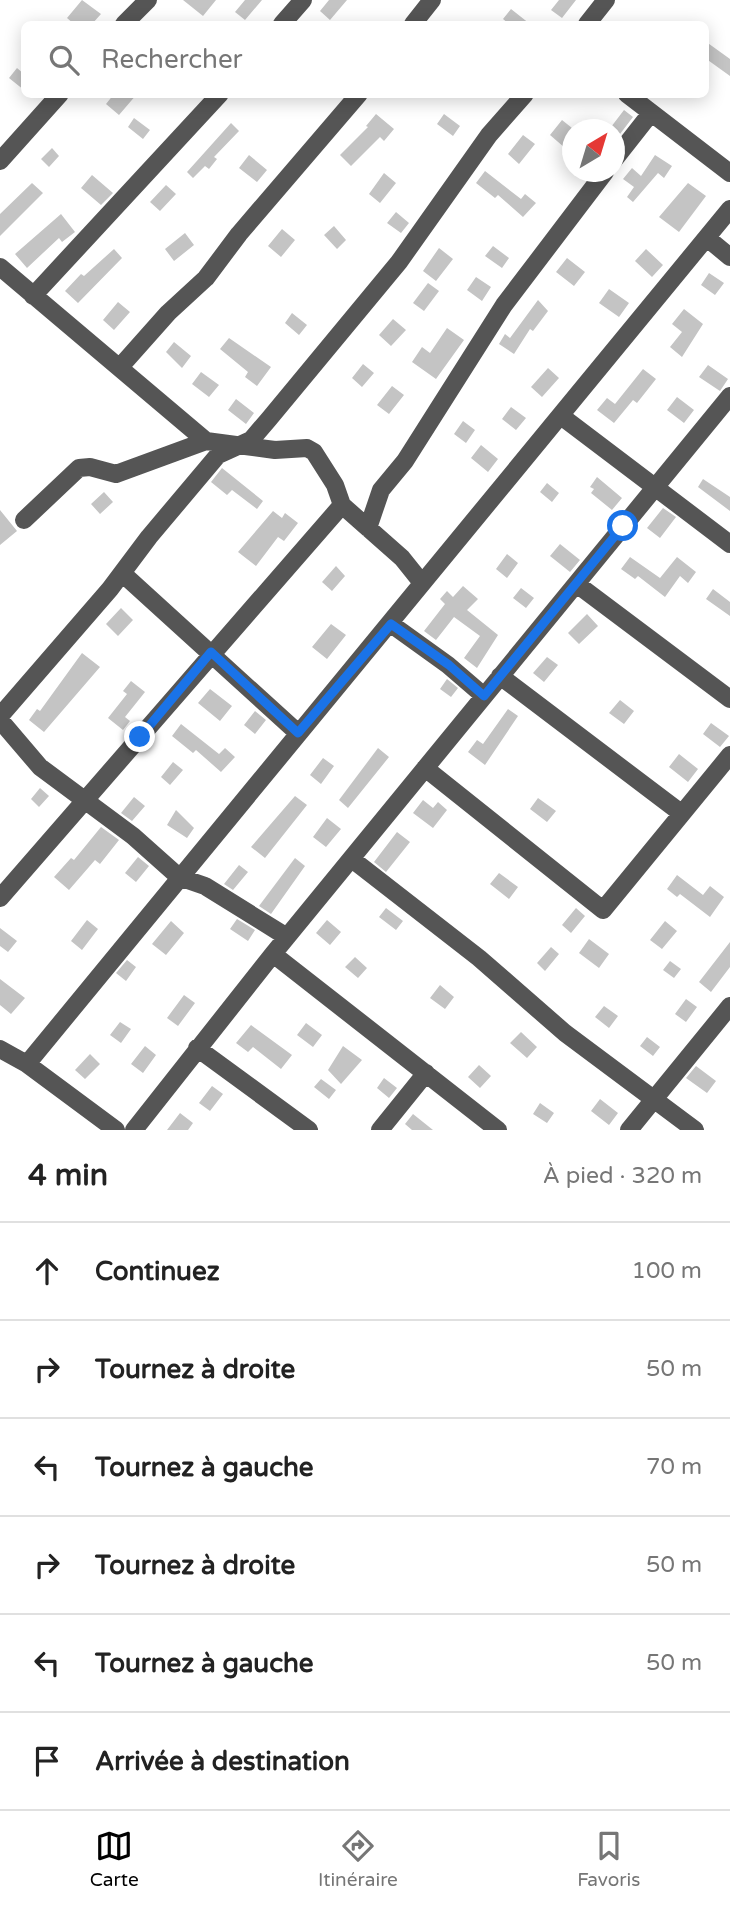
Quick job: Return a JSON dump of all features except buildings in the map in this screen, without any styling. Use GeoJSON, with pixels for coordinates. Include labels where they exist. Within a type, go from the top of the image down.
{"type":"FeatureCollection","features":[{"type":"Feature","properties":{"kind":"street"},"geometry":{"type":"LineString","coordinates":[[127,21],[148,0]]}},
{"type":"Feature","properties":{"kind":"street"},"geometry":{"type":"LineString","coordinates":[[285,21],[303,0]]}},
{"type":"Feature","properties":{"kind":"street"},"geometry":{"type":"LineString","coordinates":[[415,21],[432,0]]}},
{"type":"Feature","properties":{"kind":"street"},"geometry":{"type":"LineString","coordinates":[[589,21],[606,0]]}},
{"type":"Feature","properties":{"kind":"street"},"geometry":{"type":"LineString","coordinates":[[0,161],[56,98]]}},
{"type":"Feature","properties":{"kind":"street"},"geometry":{"type":"LineString","coordinates":[[33,296],[216,98]]}},
{"type":"Feature","properties":{"kind":"street"},"geometry":{"type":"LineString","coordinates":[[120,367],[168,313],[206,278],[239,234],[356,98]]}},
{"type":"Feature","properties":{"kind":"street"},"geometry":{"type":"LineString","coordinates":[[287,937],[205,886],[179,877],[40,767],[0,718],[218,455],[251,440],[260,430],[390,272],[489,135],[521,98]]}},
{"type":"Feature","properties":{"kind":"street"},"geometry":{"type":"LineString","coordinates":[[631,98],[730,173]]}},
{"type":"Feature","properties":{"kind":"street"},"geometry":{"type":"LineString","coordinates":[[625,146],[651,113]]}},
{"type":"Feature","properties":{"kind":"street"},"geometry":{"type":"LineString","coordinates":[[368,528],[386,483],[405,461],[504,305],[597,182]]}},
{"type":"Feature","properties":{"kind":"street"},"geometry":{"type":"LineString","coordinates":[[27,1064],[730,209]]}},
{"type":"Feature","properties":{"kind":"street"},"geometry":{"type":"LineString","coordinates":[[707,238],[730,257]]}},
{"type":"Feature","properties":{"kind":"street"},"geometry":{"type":"LineString","coordinates":[[0,267],[206,441]]}},
{"type":"Feature","properties":{"kind":"street"},"geometry":{"type":"LineString","coordinates":[[134,1130],[273,954],[353,860],[500,676],[578,585],[654,486],[730,396]]}},
{"type":"Feature","properties":{"kind":"street"},"geometry":{"type":"LineString","coordinates":[[561,416],[730,544]]}},
{"type":"Feature","properties":{"kind":"street"},"geometry":{"type":"LineString","coordinates":[[23,520],[79,468],[90,467],[116,474],[206,441],[275,450],[307,448],[314,452],[335,485],[342,505],[402,558],[422,583]]}},
{"type":"Feature","properties":{"kind":"street"},"geometry":{"type":"LineString","coordinates":[[0,898],[86,801],[211,652],[247,615],[342,505]]}},
{"type":"Feature","properties":{"kind":"street"},"geometry":{"type":"LineString","coordinates":[[122,573],[298,733]]}},
{"type":"Feature","properties":{"kind":"street"},"geometry":{"type":"LineString","coordinates":[[578,585],[730,699]]}},
{"type":"Feature","properties":{"kind":"street"},"geometry":{"type":"LineString","coordinates":[[391,624],[449,665],[484,696]]}},
{"type":"Feature","properties":{"kind":"street"},"geometry":{"type":"LineString","coordinates":[[500,676],[681,813]]}},
{"type":"Feature","properties":{"kind":"street"},"geometry":{"type":"LineString","coordinates":[[425,768],[603,910],[730,755]]}},
{"type":"Feature","properties":{"kind":"street"},"geometry":{"type":"LineString","coordinates":[[353,860],[479,958],[565,1033],[695,1130]]}},
{"type":"Feature","properties":{"kind":"street"},"geometry":{"type":"LineString","coordinates":[[273,954],[498,1130]]}},
{"type":"Feature","properties":{"kind":"street"},"geometry":{"type":"LineString","coordinates":[[629,1130],[730,1006]]}},
{"type":"Feature","properties":{"kind":"street"},"geometry":{"type":"LineString","coordinates":[[197,1048],[309,1130]]}},
{"type":"Feature","properties":{"kind":"street"},"geometry":{"type":"LineString","coordinates":[[0,1049],[27,1064],[116,1130]]}},
{"type":"Feature","properties":{"kind":"street"},"geometry":{"type":"LineString","coordinates":[[380,1130],[426,1073]]}},
{"type":"Feature","properties":{"kind":"route"},"geometry":{"type":"LineString","coordinates":[[140,737],[211,652],[298,733],[391,624],[449,665],[484,696],[578,585],[623,526]]}}]}
